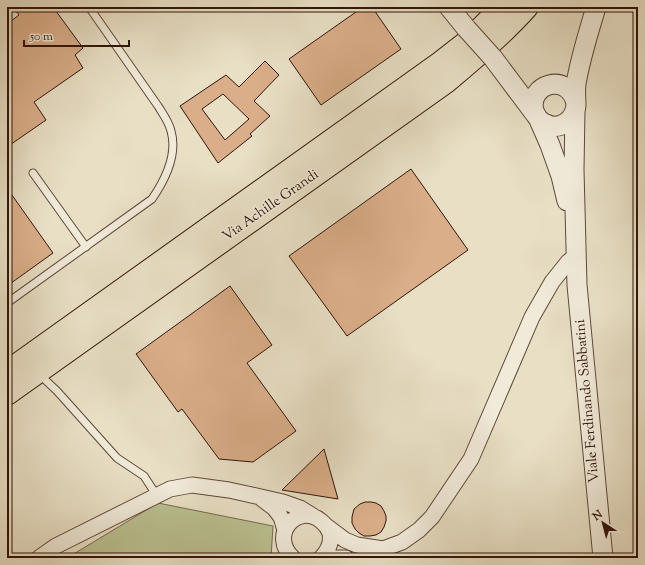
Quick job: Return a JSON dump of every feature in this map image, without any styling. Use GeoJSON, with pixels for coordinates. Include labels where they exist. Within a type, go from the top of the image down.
{"type":"FeatureCollection","features":[{"type":"Feature","properties":{"kind":"main road","name":"Via Achille Grandi"},"geometry":{"type":"LineString","coordinates":[[7,372],[440,63],[467,42],[502,7]]}},
{"type":"Feature","properties":{"kind":"main road","name":"Via Achille Grandi"},"geometry":{"type":"LineString","coordinates":[[7,394],[446,82],[495,41],[527,7]]}},
{"type":"Feature","properties":{"kind":"street"},"geometry":{"type":"LineString","coordinates":[[448,7],[493,58],[537,117],[544,124],[557,126],[569,121],[573,116],[576,107],[574,97],[571,91],[566,87],[559,84],[550,85],[530,83],[517,76],[493,58]]}},
{"type":"Feature","properties":{"kind":"street"},"geometry":{"type":"LineString","coordinates":[[369,558],[383,549],[402,542],[419,530],[432,517],[471,459],[532,317],[552,282],[577,249],[574,170],[576,85],[596,7]]}},
{"type":"Feature","properties":{"kind":"street"},"geometry":{"type":"LineString","coordinates":[[577,249],[561,176],[550,145],[537,117],[534,108],[534,101],[536,94],[541,89],[565,80],[573,74],[581,62]]}},
{"type":"Feature","properties":{"kind":"street","name":"Viale Ferdinando Sabbatini"},"geometry":{"type":"LineString","coordinates":[[577,249],[577,284],[603,558]]}},
{"type":"Feature","properties":{"kind":"street"},"geometry":{"type":"LineString","coordinates":[[40,558],[56,546],[170,489],[192,485],[228,490],[283,502],[300,508],[319,520],[345,540],[357,545],[383,549]]}},
{"type":"Feature","properties":{"kind":"street"},"geometry":{"type":"LineString","coordinates":[[260,497],[274,508],[282,517],[285,530]]}},
{"type":"Feature","properties":{"kind":"street"},"geometry":{"type":"LineString","coordinates":[[287,554],[283,535],[285,530],[294,519],[306,515],[319,520],[329,531],[330,546],[321,558]]}},
{"type":"Feature","properties":{"kind":"street"},"geometry":{"type":"LineString","coordinates":[[321,558],[346,558]]}},
{"type":"Feature","properties":{"kind":"lane"},"geometry":{"type":"LineString","coordinates":[[7,303],[152,200],[162,185],[169,167],[173,150],[172,132],[167,121],[89,7]]}},
{"type":"Feature","properties":{"kind":"lane"},"geometry":{"type":"LineString","coordinates":[[33,173],[86,247]]}},
{"type":"Feature","properties":{"kind":"lane"},"geometry":{"type":"LineString","coordinates":[[37,372],[57,391],[117,458],[144,476],[157,496]]}},
{"type":"Feature","properties":{"kind":"green space"},"geometry":{"type":"Polygon","coordinates":[[[158,503],[273,526],[271,558],[67,558],[158,503]]]}},
{"type":"Feature","properties":{"kind":"building"},"geometry":{"type":"Polygon","coordinates":[[[13,7],[53,7],[83,48],[75,55],[83,68],[34,102],[46,120],[7,147],[7,24],[19,15],[13,7]]]}},
{"type":"Feature","properties":{"kind":"building"},"geometry":{"type":"Polygon","coordinates":[[[363,7],[372,7],[401,49],[321,105],[289,59],[363,7]]]}},
{"type":"Feature","properties":{"kind":"building"},"geometry":{"type":"Polygon","coordinates":[[[265,61],[279,75],[254,101],[270,116],[250,134],[252,136],[218,163],[180,106],[226,75],[239,87],[265,61]],[[223,94],[202,109],[225,140],[249,119],[223,94]]]}},
{"type":"Feature","properties":{"kind":"building"},"geometry":{"type":"Polygon","coordinates":[[[411,169],[468,250],[347,336],[289,256],[411,169]]]}},
{"type":"Feature","properties":{"kind":"building"},"geometry":{"type":"Polygon","coordinates":[[[7,188],[53,253],[7,286],[7,188]]]}},
{"type":"Feature","properties":{"kind":"building"},"geometry":{"type":"Polygon","coordinates":[[[230,286],[272,345],[247,363],[296,431],[253,462],[219,459],[182,409],[178,412],[136,354],[230,286]]]}},
{"type":"Feature","properties":{"kind":"building"},"geometry":{"type":"Polygon","coordinates":[[[324,449],[338,499],[282,490],[324,449]]]}},
{"type":"Feature","properties":{"kind":"building"},"geometry":{"type":"Polygon","coordinates":[[[365,502],[376,503],[381,506],[386,516],[384,527],[381,532],[376,535],[364,536],[355,529],[352,523],[354,509],[365,502]]]}}]}
